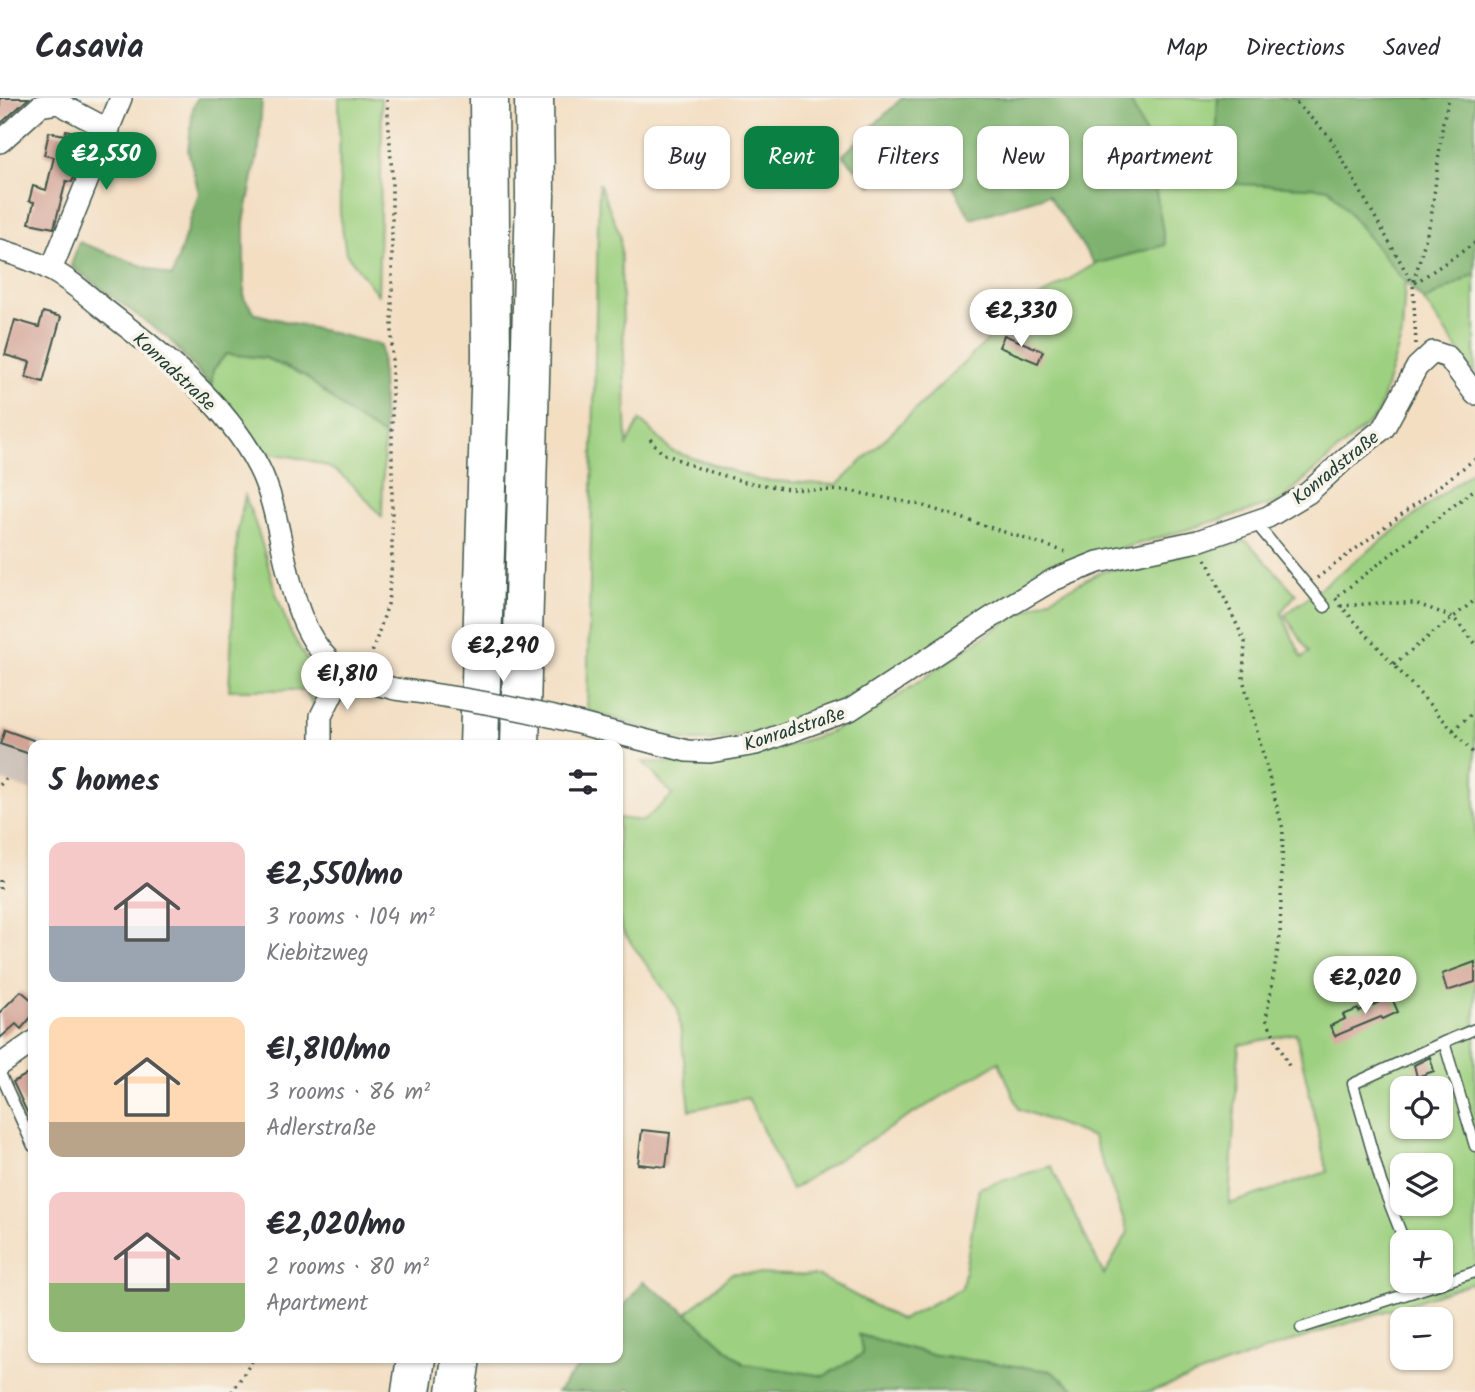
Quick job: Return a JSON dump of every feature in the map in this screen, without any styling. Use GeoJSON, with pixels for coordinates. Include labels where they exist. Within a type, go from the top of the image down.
{"type":"FeatureCollection","features":[{"type":"Feature","properties":{"kind":"highway"},"geometry":{"type":"LineString","coordinates":[[479,740],[491,356],[489,98]]}},
{"type":"Feature","properties":{"kind":"highway"},"geometry":{"type":"LineString","coordinates":[[522,740],[535,196],[534,98]]}},
{"type":"Feature","properties":{"kind":"highway"},"geometry":{"type":"LineString","coordinates":[[411,1392],[415,1363]]}},
{"type":"Feature","properties":{"kind":"highway"},"geometry":{"type":"LineString","coordinates":[[456,1392],[460,1363]]}},
{"type":"Feature","properties":{"kind":"street"},"geometry":{"type":"LineString","coordinates":[[51,270],[121,98]]}},
{"type":"Feature","properties":{"kind":"street"},"geometry":{"type":"LineString","coordinates":[[0,142],[40,106],[58,103],[109,130]]}},
{"type":"Feature","properties":{"kind":"street","name":"Konradstraße"},"geometry":{"type":"LineString","coordinates":[[0,250],[24,257],[72,284],[154,348],[199,388],[225,417],[259,468],[271,496],[301,615],[315,645],[343,672],[396,689],[525,709],[687,751],[710,752],[756,744],[850,710],[1053,580],[1098,562],[1198,541],[1268,517],[1308,493],[1384,428],[1417,367]]}},
{"type":"Feature","properties":{"kind":"street"},"geometry":{"type":"LineString","coordinates":[[1417,367],[1433,352],[1448,357],[1475,394]]}},
{"type":"Feature","properties":{"kind":"street"},"geometry":{"type":"LineString","coordinates":[[321,740],[321,716],[343,672]]}},
{"type":"Feature","properties":{"kind":"street"},"geometry":{"type":"LineString","coordinates":[[0,1065],[28,1045]]}},
{"type":"Feature","properties":{"kind":"lane"},"geometry":{"type":"LineString","coordinates":[[1254,522],[1325,607]]}},
{"type":"Feature","properties":{"kind":"lane"},"geometry":{"type":"LineString","coordinates":[[1400,1230],[1381,1182],[1353,1084],[1475,1029]]}},
{"type":"Feature","properties":{"kind":"lane"},"geometry":{"type":"LineString","coordinates":[[1444,1042],[1475,1146]]}},
{"type":"Feature","properties":{"kind":"lane"},"geometry":{"type":"LineString","coordinates":[[0,1073],[28,1135]]}},
{"type":"Feature","properties":{"kind":"lane"},"geometry":{"type":"LineString","coordinates":[[1453,1278],[1475,1272]]}},
{"type":"Feature","properties":{"kind":"lane"},"geometry":{"type":"LineString","coordinates":[[1301,1328],[1404,1293]]}},
{"type":"Feature","properties":{"kind":"path"},"geometry":{"type":"LineString","coordinates":[[363,680],[388,604],[392,562],[392,176],[387,98]]}},
{"type":"Feature","properties":{"kind":"path"},"geometry":{"type":"LineString","coordinates":[[1291,98],[1329,136],[1413,284]]}},
{"type":"Feature","properties":{"kind":"path"},"geometry":{"type":"LineString","coordinates":[[1417,367],[1413,284],[1431,219],[1443,122],[1449,98]]}},
{"type":"Feature","properties":{"kind":"path"},"geometry":{"type":"LineString","coordinates":[[1413,284],[1475,243]]}},
{"type":"Feature","properties":{"kind":"path"},"geometry":{"type":"LineString","coordinates":[[650,439],[662,453],[698,468],[745,482],[789,489],[850,491],[921,505],[1098,562]]}},
{"type":"Feature","properties":{"kind":"path"},"geometry":{"type":"LineString","coordinates":[[1307,586],[1475,459]]}},
{"type":"Feature","properties":{"kind":"path"},"geometry":{"type":"LineString","coordinates":[[1475,489],[1335,598],[1475,755]]}},
{"type":"Feature","properties":{"kind":"path"},"geometry":{"type":"LineString","coordinates":[[1198,541],[1245,642],[1244,679],[1283,829],[1280,936],[1266,1019],[1290,1068]]}},
{"type":"Feature","properties":{"kind":"path"},"geometry":{"type":"LineString","coordinates":[[1394,664],[1475,600]]}},
{"type":"Feature","properties":{"kind":"path"},"geometry":{"type":"LineString","coordinates":[[1341,606],[1415,603],[1453,617],[1475,643]]}},
{"type":"Feature","properties":{"kind":"path"},"geometry":{"type":"LineString","coordinates":[[1453,730],[1475,711]]}},
{"type":"Feature","properties":{"kind":"path"},"geometry":{"type":"LineString","coordinates":[[0,785],[6,779]]}},
{"type":"Feature","properties":{"kind":"path"},"geometry":{"type":"LineString","coordinates":[[0,880],[0,889]]}},
{"type":"Feature","properties":{"kind":"path"},"geometry":{"type":"LineString","coordinates":[[232,1392],[251,1363]]}},
{"type":"Feature","properties":{"kind":"shaded area"},"geometry":{"type":"Polygon","coordinates":[[[5,730],[34,740],[28,740],[28,790],[0,780],[0,744],[5,730]]]}},
{"type":"Feature","properties":{"kind":"green space"},"geometry":{"type":"Polygon","coordinates":[[[197,98],[262,98],[259,147],[244,222],[244,298],[256,314],[381,345],[384,436],[350,414],[305,376],[266,358],[226,354],[213,370],[211,387],[168,338],[71,266],[79,242],[172,277],[199,193],[188,151],[193,108],[197,98]]]}},
{"type":"Feature","properties":{"kind":"green space"},"geometry":{"type":"Polygon","coordinates":[[[339,98],[381,98],[378,295],[346,253],[340,213],[339,98]]]}},
{"type":"Feature","properties":{"kind":"green space"},"geometry":{"type":"Polygon","coordinates":[[[902,98],[1129,98],[1142,126],[1083,126],[1083,189],[1156,189],[1165,245],[1095,264],[1048,195],[971,219],[955,189],[963,189],[963,126],[873,126],[902,98]]]}},
{"type":"Feature","properties":{"kind":"green space"},"geometry":{"type":"Polygon","coordinates":[[[1129,98],[1218,98],[1217,126],[1142,126],[1129,98]]]}},
{"type":"Feature","properties":{"kind":"green space"},"geometry":{"type":"Polygon","coordinates":[[[1218,98],[1475,98],[1475,274],[1424,301],[1405,282],[1329,188],[1237,184],[1237,126],[1217,126],[1218,98]]]}},
{"type":"Feature","properties":{"kind":"green space"},"geometry":{"type":"Polygon","coordinates":[[[853,145],[853,166],[843,155],[853,145]]]}},
{"type":"Feature","properties":{"kind":"green space"},"geometry":{"type":"Polygon","coordinates":[[[599,183],[620,235],[627,445],[640,420],[672,451],[759,480],[837,485],[1021,308],[1095,264],[1165,245],[1156,189],[1237,189],[1237,184],[1329,188],[1405,282],[1402,335],[1377,416],[1279,502],[1117,550],[1089,553],[1000,600],[846,703],[764,731],[712,741],[686,741],[587,710],[599,183]]]}},
{"type":"Feature","properties":{"kind":"green space"},"geometry":{"type":"Polygon","coordinates":[[[1475,274],[1475,374],[1424,301],[1475,274]]]}},
{"type":"Feature","properties":{"kind":"green space"},"geometry":{"type":"Polygon","coordinates":[[[226,354],[265,358],[305,376],[350,414],[384,436],[382,517],[334,470],[292,457],[256,452],[211,388],[213,370],[226,354]]]}},
{"type":"Feature","properties":{"kind":"green space"},"geometry":{"type":"Polygon","coordinates":[[[1475,469],[1475,1282],[1453,1289],[1453,1230],[1390,1230],[1390,1293],[1441,1293],[1398,1307],[1390,1307],[1390,1310],[1150,1392],[1079,1392],[1051,1371],[929,1354],[860,1335],[863,1354],[824,1376],[744,1364],[687,1313],[732,1273],[819,1276],[901,1320],[962,1288],[979,1188],[1051,1166],[1104,1275],[1128,1232],[1093,1137],[1019,1109],[999,1062],[791,1190],[748,1098],[690,1110],[678,1009],[623,931],[623,819],[643,821],[673,795],[643,762],[728,764],[825,734],[894,699],[1008,620],[1099,573],[1149,560],[1247,541],[1296,594],[1281,612],[1302,658],[1309,652],[1285,615],[1475,469]],[[1296,1033],[1239,1045],[1229,1204],[1327,1172],[1296,1033]]]}},
{"type":"Feature","properties":{"kind":"green space"},"geometry":{"type":"Polygon","coordinates":[[[245,496],[290,631],[326,686],[317,710],[305,690],[229,690],[237,535],[245,496]]]}},
{"type":"Feature","properties":{"kind":"green space"},"geometry":{"type":"Polygon","coordinates":[[[643,1281],[687,1313],[744,1364],[824,1376],[863,1354],[859,1335],[929,1354],[1051,1371],[1078,1392],[635,1392],[630,1388],[624,1392],[557,1392],[582,1363],[623,1363],[623,1308],[643,1281]]]}},
{"type":"Feature","properties":{"kind":"building"},"geometry":{"type":"Polygon","coordinates":[[[0,98],[29,98],[0,124],[0,98]]]}},
{"type":"Feature","properties":{"kind":"building"},"geometry":{"type":"Polygon","coordinates":[[[66,130],[81,134],[79,140],[88,142],[88,145],[72,182],[66,181],[54,228],[29,223],[34,202],[29,201],[33,186],[46,190],[54,157],[44,155],[49,132],[65,135],[66,130]]]}},
{"type":"Feature","properties":{"kind":"building"},"geometry":{"type":"Polygon","coordinates":[[[43,312],[61,317],[43,382],[26,377],[30,362],[5,355],[15,320],[39,327],[43,312]]]}},
{"type":"Feature","properties":{"kind":"building"},"geometry":{"type":"Polygon","coordinates":[[[1004,335],[1043,351],[1038,363],[999,347],[1004,335]]]}},
{"type":"Feature","properties":{"kind":"building"},"geometry":{"type":"Polygon","coordinates":[[[5,730],[33,740],[28,740],[28,753],[0,744],[5,730]]]}},
{"type":"Feature","properties":{"kind":"building"},"geometry":{"type":"Polygon","coordinates":[[[1475,962],[1475,982],[1447,991],[1442,974],[1475,962]]]}},
{"type":"Feature","properties":{"kind":"building"},"geometry":{"type":"Polygon","coordinates":[[[21,991],[28,997],[28,1021],[21,1029],[16,1024],[0,1038],[0,1012],[21,991]]]}},
{"type":"Feature","properties":{"kind":"building"},"geometry":{"type":"Polygon","coordinates":[[[1391,996],[1398,1012],[1335,1036],[1330,1026],[1345,1019],[1343,1015],[1358,1009],[1359,1012],[1391,996]]]}},
{"type":"Feature","properties":{"kind":"building"},"geometry":{"type":"Polygon","coordinates":[[[1430,1057],[1434,1071],[1417,1076],[1414,1065],[1430,1057]]]}},
{"type":"Feature","properties":{"kind":"building"},"geometry":{"type":"Polygon","coordinates":[[[28,1074],[28,1114],[13,1082],[28,1074]]]}},
{"type":"Feature","properties":{"kind":"building"},"geometry":{"type":"Polygon","coordinates":[[[642,1130],[670,1133],[666,1167],[638,1164],[642,1130]]]}}]}
